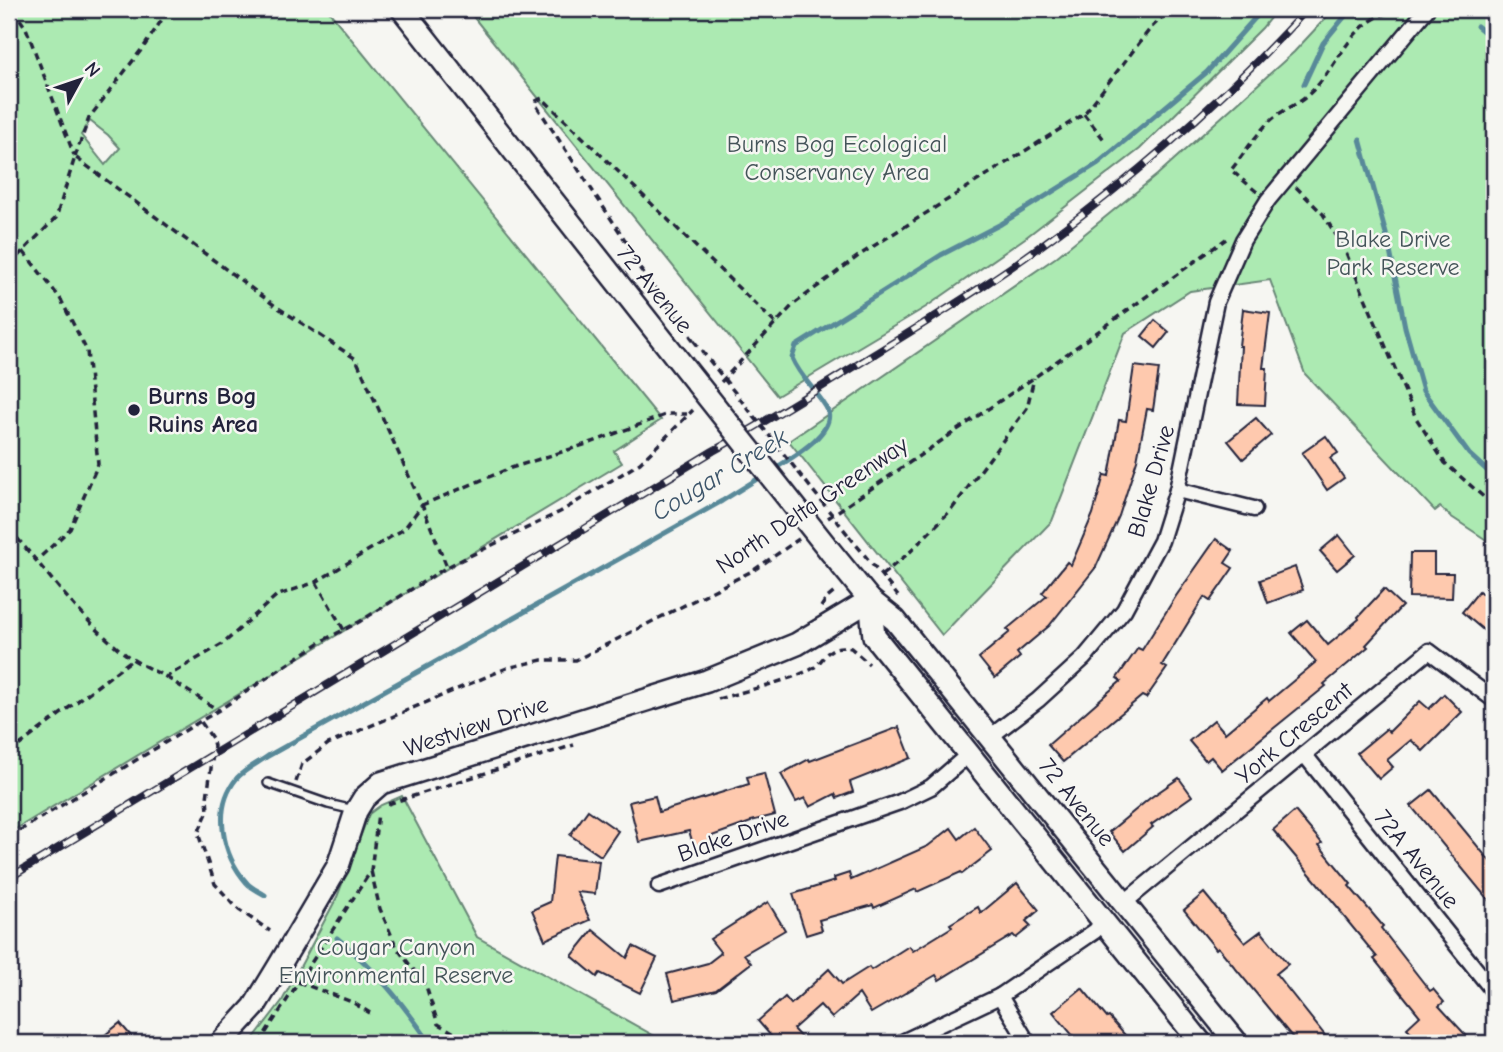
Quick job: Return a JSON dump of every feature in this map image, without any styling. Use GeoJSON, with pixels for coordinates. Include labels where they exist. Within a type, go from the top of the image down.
{"type":"FeatureCollection","features":[{"type":"Feature","properties":{"kind":"main road","name":"72 Avenue"},"geometry":{"type":"LineString","coordinates":[[402,9],[830,551],[870,600],[895,620],[1237,1043]]}},
{"type":"Feature","properties":{"kind":"main road"},"geometry":{"type":"LineString","coordinates":[[870,600],[874,636],[1201,1043]]}},
{"type":"Feature","properties":{"kind":"main road","name":"Westview Drive"},"geometry":{"type":"LineString","coordinates":[[221,1043],[254,1007],[338,866],[356,811],[364,798],[381,783],[706,681],[797,645],[870,600]]}},
{"type":"Feature","properties":{"kind":"street","name":"Blake Drive"},"geometry":{"type":"LineString","coordinates":[[990,737],[1038,700],[1084,659],[1124,610],[1161,541],[1177,490],[1216,302],[1254,221],[1272,195],[1427,9]]}},
{"type":"Feature","properties":{"kind":"street"},"geometry":{"type":"LineString","coordinates":[[1177,490],[1254,509]]}},
{"type":"Feature","properties":{"kind":"street","name":"York Crescent"},"geometry":{"type":"LineString","coordinates":[[1125,902],[1429,651],[1494,699]]}},
{"type":"Feature","properties":{"kind":"street","name":"Blake Drive"},"geometry":{"type":"LineString","coordinates":[[659,886],[900,802],[931,787],[970,754]]}},
{"type":"Feature","properties":{"kind":"street","name":"72A Avenue"},"geometry":{"type":"LineString","coordinates":[[1304,754],[1494,992]]}},
{"type":"Feature","properties":{"kind":"street"},"geometry":{"type":"LineString","coordinates":[[900,1043],[1000,996],[1095,931],[1103,921]]}},
{"type":"Feature","properties":{"kind":"street"},"geometry":{"type":"LineString","coordinates":[[1000,996],[1028,1043]]}},
{"type":"Feature","properties":{"kind":"lane"},"geometry":{"type":"LineString","coordinates":[[268,783],[356,811]]}},
{"type":"Feature","properties":{"kind":"path"},"geometry":{"type":"LineString","coordinates":[[13,9],[26,28],[75,157],[274,305],[356,359],[447,567]]}},
{"type":"Feature","properties":{"kind":"path"},"geometry":{"type":"LineString","coordinates":[[9,265],[56,218],[89,117],[145,45],[169,9]]}},
{"type":"Feature","properties":{"kind":"path"},"geometry":{"type":"LineString","coordinates":[[713,390],[794,304],[861,254],[1084,114],[1150,29],[1170,9]]}},
{"type":"Feature","properties":{"kind":"path"},"geometry":{"type":"LineString","coordinates":[[1272,195],[1231,170],[1273,118],[1310,94],[1361,28],[1380,15],[1408,10]]}},
{"type":"Feature","properties":{"kind":"path"},"geometry":{"type":"LineString","coordinates":[[775,323],[542,98],[536,101],[536,105],[627,243],[635,262],[694,341],[873,564]]}},
{"type":"Feature","properties":{"kind":"path"},"geometry":{"type":"LineString","coordinates":[[1084,114],[1106,142]]}},
{"type":"Feature","properties":{"kind":"path"},"geometry":{"type":"LineString","coordinates":[[1287,178],[1324,214],[1344,248],[1416,418],[1445,463],[1494,506]]}},
{"type":"Feature","properties":{"kind":"path","name":"North Delta Greenway"},"geometry":{"type":"LineString","coordinates":[[821,523],[1035,377],[1254,221]]}},
{"type":"Feature","properties":{"kind":"path"},"geometry":{"type":"LineString","coordinates":[[23,251],[60,298],[87,351],[98,464],[70,530],[37,560]]}},
{"type":"Feature","properties":{"kind":"path"},"geometry":{"type":"LineString","coordinates":[[882,575],[910,552],[952,509],[1027,408],[1035,377]]}},
{"type":"Feature","properties":{"kind":"path"},"geometry":{"type":"LineString","coordinates":[[9,837],[201,722],[322,641],[447,567],[560,512],[640,463],[697,407]]}},
{"type":"Feature","properties":{"kind":"path"},"geometry":{"type":"LineString","coordinates":[[166,677],[224,643],[276,596],[316,582],[404,529],[422,505],[508,469],[668,414],[689,415]]}},
{"type":"Feature","properties":{"kind":"path"},"geometry":{"type":"LineString","coordinates":[[9,528],[67,599],[125,654],[219,710]]}},
{"type":"Feature","properties":{"kind":"path","name":"North Delta Greenway"},"geometry":{"type":"LineString","coordinates":[[294,791],[302,764],[328,744],[507,668],[542,660],[576,660],[754,570],[799,538]]}},
{"type":"Feature","properties":{"kind":"path"},"geometry":{"type":"LineString","coordinates":[[316,582],[344,630]]}},
{"type":"Feature","properties":{"kind":"path"},"geometry":{"type":"LineString","coordinates":[[709,702],[813,669],[825,654],[846,647],[855,650]]}},
{"type":"Feature","properties":{"kind":"path"},"geometry":{"type":"LineString","coordinates":[[9,767],[16,747],[133,659]]}},
{"type":"Feature","properties":{"kind":"path"},"geometry":{"type":"LineString","coordinates":[[201,722],[214,746],[208,811],[198,833],[215,884],[239,910],[270,931]]}},
{"type":"Feature","properties":{"kind":"path"},"geometry":{"type":"LineString","coordinates":[[387,804],[578,744]]}},
{"type":"Feature","properties":{"kind":"path"},"geometry":{"type":"LineString","coordinates":[[378,810],[371,871],[380,909],[397,948],[426,986],[438,1024],[473,1043]]}},
{"type":"Feature","properties":{"kind":"path"},"geometry":{"type":"LineString","coordinates":[[259,1043],[371,871]]}},
{"type":"Feature","properties":{"kind":"path"},"geometry":{"type":"LineString","coordinates":[[279,966],[298,982],[352,1002],[370,1013]]}},
{"type":"Feature","properties":{"kind":"green space"},"geometry":{"type":"Polygon","coordinates":[[[9,9],[327,9],[661,420],[614,451],[622,463],[9,833],[9,9]],[[90,121],[81,135],[105,165],[120,148],[90,121]]]}},
{"type":"Feature","properties":{"kind":"green space","name":"Burns Bog Ecological Conservancy Area"},"geometry":{"type":"Polygon","coordinates":[[[467,9],[1277,9],[1262,28],[1140,149],[1025,238],[926,307],[777,396],[467,9]]]}},
{"type":"Feature","properties":{"kind":"green space","name":"Blake Drive Park Reserve"},"geometry":{"type":"Polygon","coordinates":[[[1334,9],[1494,9],[1494,545],[1440,507],[1435,511],[1305,374],[1270,280],[1190,291],[1125,333],[1052,521],[942,635],[789,441],[1055,258],[1157,175],[1294,52],[1334,9]]]}},
{"type":"Feature","properties":{"kind":"green space","name":"Cougar Canyon Environmental Reserve"},"geometry":{"type":"Polygon","coordinates":[[[402,796],[477,937],[667,1043],[250,1043],[282,1001],[337,897],[369,814],[381,805],[402,796]]]}},
{"type":"Feature","properties":{"kind":"building"},"geometry":{"type":"Polygon","coordinates":[[[1243,309],[1270,313],[1263,368],[1267,368],[1265,405],[1238,404],[1243,309]]]}},
{"type":"Feature","properties":{"kind":"building"},"geometry":{"type":"Polygon","coordinates":[[[1155,320],[1169,332],[1156,348],[1142,336],[1155,320]]]}},
{"type":"Feature","properties":{"kind":"building"},"geometry":{"type":"Polygon","coordinates":[[[1134,366],[1159,369],[1153,410],[1147,409],[1137,460],[1119,516],[1096,567],[1049,626],[1017,653],[1020,657],[995,678],[979,658],[1010,632],[1007,629],[1047,596],[1042,593],[1067,562],[1071,565],[1093,514],[1104,475],[1109,476],[1119,420],[1126,421],[1134,366]]]}},
{"type":"Feature","properties":{"kind":"building"},"geometry":{"type":"Polygon","coordinates":[[[1256,418],[1271,435],[1243,459],[1228,441],[1256,418]]]}},
{"type":"Feature","properties":{"kind":"building"},"geometry":{"type":"Polygon","coordinates":[[[1326,436],[1338,453],[1330,458],[1344,478],[1327,490],[1302,453],[1326,436]]]}},
{"type":"Feature","properties":{"kind":"building"},"geometry":{"type":"Polygon","coordinates":[[[1339,535],[1355,555],[1337,570],[1320,551],[1339,535]]]}},
{"type":"Feature","properties":{"kind":"building"},"geometry":{"type":"Polygon","coordinates":[[[1216,539],[1233,551],[1225,563],[1233,568],[1210,601],[1204,597],[1162,665],[1167,668],[1146,698],[1142,696],[1063,762],[1048,745],[1121,681],[1117,678],[1138,648],[1142,650],[1216,539]]]}},
{"type":"Feature","properties":{"kind":"building"},"geometry":{"type":"Polygon","coordinates":[[[1410,553],[1434,553],[1434,573],[1453,573],[1452,598],[1409,597],[1410,553]]]}},
{"type":"Feature","properties":{"kind":"building"},"geometry":{"type":"Polygon","coordinates":[[[1295,567],[1303,590],[1268,603],[1260,580],[1295,567]]]}},
{"type":"Feature","properties":{"kind":"building"},"geometry":{"type":"Polygon","coordinates":[[[1384,589],[1402,606],[1366,645],[1368,647],[1324,684],[1326,686],[1222,770],[1211,757],[1206,761],[1189,741],[1214,720],[1225,733],[1316,662],[1291,633],[1307,620],[1328,645],[1359,619],[1384,589]]]}},
{"type":"Feature","properties":{"kind":"building"},"geometry":{"type":"Polygon","coordinates":[[[1479,591],[1494,604],[1494,639],[1462,612],[1479,591]]]}},
{"type":"Feature","properties":{"kind":"building"},"geometry":{"type":"Polygon","coordinates":[[[1444,694],[1462,712],[1423,751],[1411,740],[1387,760],[1393,767],[1379,779],[1357,753],[1386,729],[1389,732],[1420,701],[1429,709],[1444,694]]]}},
{"type":"Feature","properties":{"kind":"building"},"geometry":{"type":"Polygon","coordinates":[[[899,727],[911,758],[850,782],[853,792],[837,798],[835,794],[810,807],[805,798],[796,802],[781,774],[809,759],[810,761],[899,727]]]}},
{"type":"Feature","properties":{"kind":"building"},"geometry":{"type":"Polygon","coordinates":[[[764,773],[775,815],[709,837],[711,842],[694,847],[689,831],[639,842],[629,802],[655,796],[659,812],[749,784],[747,777],[764,773]]]}},
{"type":"Feature","properties":{"kind":"building"},"geometry":{"type":"Polygon","coordinates":[[[1179,778],[1192,796],[1151,825],[1153,827],[1125,851],[1109,832],[1179,778]]]}},
{"type":"Feature","properties":{"kind":"building"},"geometry":{"type":"Polygon","coordinates":[[[1431,790],[1494,866],[1494,907],[1411,806],[1431,790]]]}},
{"type":"Feature","properties":{"kind":"building"},"geometry":{"type":"Polygon","coordinates":[[[588,810],[618,831],[601,856],[570,835],[588,810]]]}},
{"type":"Feature","properties":{"kind":"building"},"geometry":{"type":"Polygon","coordinates":[[[1295,811],[1322,843],[1319,845],[1430,991],[1433,989],[1444,1002],[1439,1006],[1473,1043],[1421,1043],[1407,1028],[1420,1016],[1374,959],[1377,957],[1341,911],[1273,830],[1295,811]]]}},
{"type":"Feature","properties":{"kind":"building"},"geometry":{"type":"Polygon","coordinates":[[[974,827],[992,851],[962,874],[961,872],[917,892],[916,889],[874,908],[873,905],[819,920],[822,930],[806,935],[793,894],[835,881],[834,878],[849,873],[851,880],[928,846],[951,828],[959,839],[974,827]]]}},
{"type":"Feature","properties":{"kind":"building"},"geometry":{"type":"Polygon","coordinates":[[[555,856],[599,861],[595,894],[577,892],[590,920],[545,940],[532,910],[550,902],[555,856]]]}},
{"type":"Feature","properties":{"kind":"building"},"geometry":{"type":"Polygon","coordinates":[[[1017,883],[1039,910],[1026,921],[1031,926],[1016,938],[1013,935],[939,980],[936,975],[871,1013],[859,994],[832,1018],[820,1005],[793,1029],[806,1043],[777,1043],[758,1021],[785,997],[791,1004],[829,969],[842,984],[869,967],[871,970],[909,946],[913,951],[978,907],[981,913],[1017,883]]]}},
{"type":"Feature","properties":{"kind":"building"},"geometry":{"type":"Polygon","coordinates":[[[1204,893],[1245,943],[1261,931],[1288,964],[1276,974],[1331,1043],[1297,1043],[1218,947],[1216,949],[1184,910],[1204,893]]]}},
{"type":"Feature","properties":{"kind":"building"},"geometry":{"type":"Polygon","coordinates":[[[768,902],[785,930],[744,954],[751,963],[716,990],[674,1000],[667,974],[708,963],[721,953],[710,939],[768,902]]]}},
{"type":"Feature","properties":{"kind":"building"},"geometry":{"type":"Polygon","coordinates":[[[593,930],[627,958],[633,946],[657,958],[640,993],[600,973],[597,977],[572,956],[593,930]]]}},
{"type":"Feature","properties":{"kind":"building"},"geometry":{"type":"Polygon","coordinates":[[[1082,988],[1132,1043],[1079,1043],[1053,1012],[1082,988]]]}},
{"type":"Feature","properties":{"kind":"building"},"geometry":{"type":"Polygon","coordinates":[[[120,1023],[137,1043],[95,1043],[120,1023]]]}},
{"type":"Feature","properties":{"kind":"waterway","name":"Cougar Creek"},"geometry":{"type":"LineString","coordinates":[[771,471],[820,435],[829,416],[826,407],[792,358],[796,346],[941,255],[1001,224],[1097,164],[1207,72],[1263,9]]}},
{"type":"Feature","properties":{"kind":"waterway"},"geometry":{"type":"LineString","coordinates":[[1304,84],[1323,43],[1351,9]]}},
{"type":"Feature","properties":{"kind":"waterway"},"geometry":{"type":"LineString","coordinates":[[1477,26],[1494,40]]}},
{"type":"Feature","properties":{"kind":"waterway"},"geometry":{"type":"LineString","coordinates":[[1360,139],[1388,241],[1405,327],[1423,391],[1469,454],[1494,477]]}},
{"type":"Feature","properties":{"kind":"waterway","name":"Cougar Creek"},"geometry":{"type":"LineString","coordinates":[[265,895],[249,885],[238,872],[231,859],[223,831],[224,803],[229,790],[240,775],[268,756],[762,476]]}},
{"type":"Feature","properties":{"kind":"waterway","name":"Cougar Creek"},"geometry":{"type":"LineString","coordinates":[[337,938],[388,987],[430,1043]]}},
{"type":"Feature","properties":{"kind":"railway"},"geometry":{"type":"LineString","coordinates":[[9,878],[793,404],[1004,272],[1081,216],[1149,161],[1246,72],[1307,9]]}},
{"type":"Feature","properties":{"kind":"place","name":"Burns Bog Ruins Area"},"geometry":{"type":"Point","coordinates":[134,410]}}]}
